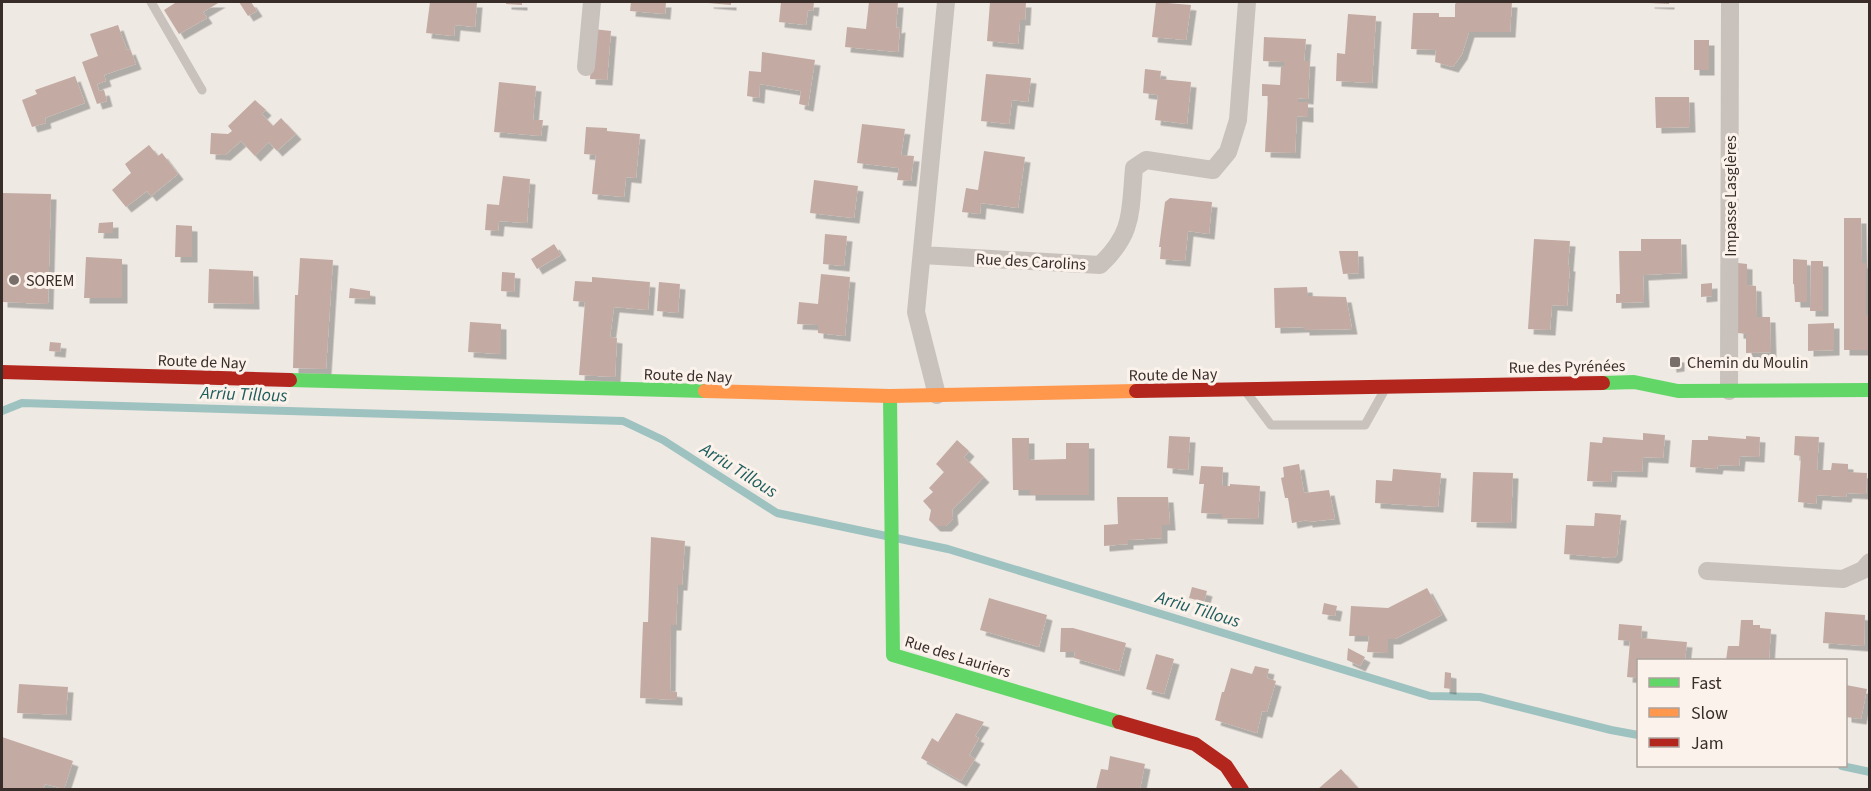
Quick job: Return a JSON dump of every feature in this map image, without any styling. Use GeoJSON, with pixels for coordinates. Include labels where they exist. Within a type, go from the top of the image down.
{"type":"FeatureCollection","features":[{"type":"Feature","properties":{"kind":"main road","name":"Route de Nay"},"geometry":{"type":"LineString","coordinates":[[2,372],[890,396],[1373,386]]}},
{"type":"Feature","properties":{"kind":"main road","name":"Rue des Pyrénées"},"geometry":{"type":"LineString","coordinates":[[1373,386],[1634,381],[1678,391],[1869,390]]}},
{"type":"Feature","properties":{"kind":"main road","name":"Rue des Lauriers"},"geometry":{"type":"LineString","coordinates":[[890,396],[893,655],[1195,744],[1226,766],[1242,789]]}},
{"type":"Feature","properties":{"kind":"street"},"geometry":{"type":"LineString","coordinates":[[586,67],[592,2]]}},
{"type":"Feature","properties":{"kind":"street"},"geometry":{"type":"LineString","coordinates":[[937,395],[916,312],[946,2]]}},
{"type":"Feature","properties":{"kind":"street","name":"Rue des Carolins"},"geometry":{"type":"LineString","coordinates":[[922,255],[1100,265],[1116,250],[1129,225],[1134,168],[1146,160],[1213,170],[1228,152],[1238,120],[1247,2]]}},
{"type":"Feature","properties":{"kind":"street","name":"Impasse Lasglères"},"geometry":{"type":"LineString","coordinates":[[1729,391],[1730,2]]}},
{"type":"Feature","properties":{"kind":"street"},"geometry":{"type":"LineString","coordinates":[[1707,571],[1843,579],[1863,570],[1869,562]]}},
{"type":"Feature","properties":{"kind":"lane"},"geometry":{"type":"LineString","coordinates":[[151,2],[202,90]]}},
{"type":"Feature","properties":{"kind":"lane"},"geometry":{"type":"LineString","coordinates":[[1243,389],[1271,425],[1365,425],[1387,386]]}},
{"type":"Feature","properties":{"kind":"building"},"geometry":{"type":"Polygon","coordinates":[[[175,2],[220,2],[203,12],[207,18],[179,34],[164,10],[175,2]]]}},
{"type":"Feature","properties":{"kind":"building"},"geometry":{"type":"Polygon","coordinates":[[[239,2],[251,2],[257,11],[248,16],[239,2]]]}},
{"type":"Feature","properties":{"kind":"building"},"geometry":{"type":"Polygon","coordinates":[[[430,2],[477,2],[475,27],[455,25],[454,36],[426,33],[430,2]]]}},
{"type":"Feature","properties":{"kind":"building"},"geometry":{"type":"Polygon","coordinates":[[[506,2],[522,2],[522,5],[506,4],[506,2]]]}},
{"type":"Feature","properties":{"kind":"building"},"geometry":{"type":"Polygon","coordinates":[[[631,2],[666,2],[665,14],[630,11],[631,2]]]}},
{"type":"Feature","properties":{"kind":"building"},"geometry":{"type":"Polygon","coordinates":[[[731,2],[731,5],[708,3],[731,2]]]}},
{"type":"Feature","properties":{"kind":"building"},"geometry":{"type":"Polygon","coordinates":[[[781,2],[814,2],[813,11],[808,10],[806,25],[779,22],[781,2]]]}},
{"type":"Feature","properties":{"kind":"building"},"geometry":{"type":"Polygon","coordinates":[[[869,2],[898,2],[896,28],[900,27],[898,52],[845,47],[847,27],[866,29],[869,2]]]}},
{"type":"Feature","properties":{"kind":"building"},"geometry":{"type":"Polygon","coordinates":[[[990,2],[1026,2],[1025,20],[1020,20],[1018,44],[987,41],[990,2]]]}},
{"type":"Feature","properties":{"kind":"building"},"geometry":{"type":"Polygon","coordinates":[[[1156,2],[1191,5],[1186,40],[1152,37],[1156,2]]]}},
{"type":"Feature","properties":{"kind":"building"},"geometry":{"type":"Polygon","coordinates":[[[1458,2],[1512,2],[1510,32],[1469,32],[1462,54],[1453,67],[1435,62],[1436,50],[1411,49],[1413,13],[1439,13],[1439,17],[1455,17],[1455,4],[1458,2]]]}},
{"type":"Feature","properties":{"kind":"building"},"geometry":{"type":"Polygon","coordinates":[[[1669,2],[1669,4],[1649,3],[1669,2]]]}},
{"type":"Feature","properties":{"kind":"building"},"geometry":{"type":"Polygon","coordinates":[[[1348,14],[1376,16],[1372,83],[1336,81],[1337,53],[1345,54],[1348,14]]]}},
{"type":"Feature","properties":{"kind":"building"},"geometry":{"type":"Polygon","coordinates":[[[118,25],[127,50],[130,49],[136,64],[104,75],[106,81],[97,84],[99,91],[104,90],[107,101],[97,104],[82,62],[98,56],[90,34],[118,25]]]}},
{"type":"Feature","properties":{"kind":"building"},"geometry":{"type":"Polygon","coordinates":[[[593,29],[611,31],[607,80],[590,79],[593,29]]]}},
{"type":"Feature","properties":{"kind":"building"},"geometry":{"type":"Polygon","coordinates":[[[1264,37],[1306,39],[1304,61],[1310,61],[1308,99],[1298,98],[1298,102],[1308,102],[1308,117],[1297,116],[1295,153],[1265,152],[1268,96],[1262,96],[1262,84],[1280,85],[1281,67],[1284,67],[1284,62],[1263,61],[1264,37]]]}},
{"type":"Feature","properties":{"kind":"building"},"geometry":{"type":"Polygon","coordinates":[[[1694,40],[1709,40],[1709,70],[1694,70],[1694,40]]]}},
{"type":"Feature","properties":{"kind":"building"},"geometry":{"type":"Polygon","coordinates":[[[762,52],[815,60],[808,106],[799,104],[801,91],[760,84],[759,98],[747,96],[749,71],[761,72],[762,52]]]}},
{"type":"Feature","properties":{"kind":"building"},"geometry":{"type":"Polygon","coordinates":[[[1145,69],[1161,71],[1160,79],[1191,82],[1187,124],[1155,120],[1158,95],[1143,93],[1145,69]]]}},
{"type":"Feature","properties":{"kind":"building"},"geometry":{"type":"Polygon","coordinates":[[[986,74],[1031,78],[1028,102],[1012,100],[1009,124],[981,121],[986,74]]]}},
{"type":"Feature","properties":{"kind":"building"},"geometry":{"type":"Polygon","coordinates":[[[75,76],[85,103],[45,118],[46,123],[32,127],[22,100],[37,94],[35,90],[75,76]]]}},
{"type":"Feature","properties":{"kind":"building"},"geometry":{"type":"Polygon","coordinates":[[[499,82],[536,86],[533,120],[543,120],[541,136],[494,132],[499,82]]]}},
{"type":"Feature","properties":{"kind":"building"},"geometry":{"type":"Polygon","coordinates":[[[1655,97],[1689,97],[1690,127],[1656,128],[1655,97]]]}},
{"type":"Feature","properties":{"kind":"building"},"geometry":{"type":"Polygon","coordinates":[[[255,100],[266,110],[262,114],[273,126],[281,118],[296,134],[277,151],[269,142],[255,156],[241,141],[225,155],[210,154],[211,133],[228,134],[232,131],[228,126],[255,100]]]}},
{"type":"Feature","properties":{"kind":"building"},"geometry":{"type":"Polygon","coordinates":[[[862,124],[905,129],[901,155],[914,156],[911,181],[897,180],[899,168],[857,163],[862,124]]]}},
{"type":"Feature","properties":{"kind":"building"},"geometry":{"type":"Polygon","coordinates":[[[586,127],[640,134],[636,178],[626,177],[624,197],[592,194],[596,155],[584,154],[586,127]]]}},
{"type":"Feature","properties":{"kind":"building"},"geometry":{"type":"Polygon","coordinates":[[[149,145],[158,156],[162,153],[178,174],[151,196],[147,191],[126,207],[112,190],[131,173],[125,164],[149,145]]]}},
{"type":"Feature","properties":{"kind":"building"},"geometry":{"type":"Polygon","coordinates":[[[984,151],[1025,157],[1018,208],[981,203],[980,214],[962,212],[966,188],[978,190],[984,151]]]}},
{"type":"Feature","properties":{"kind":"building"},"geometry":{"type":"Polygon","coordinates":[[[503,176],[530,179],[527,223],[499,221],[498,231],[485,230],[487,204],[499,205],[503,176]]]}},
{"type":"Feature","properties":{"kind":"building"},"geometry":{"type":"Polygon","coordinates":[[[814,180],[858,186],[854,218],[810,213],[814,180]]]}},
{"type":"Feature","properties":{"kind":"building"},"geometry":{"type":"Polygon","coordinates":[[[2,193],[51,194],[48,304],[2,302],[2,193]]]}},
{"type":"Feature","properties":{"kind":"building"},"geometry":{"type":"Polygon","coordinates":[[[1170,198],[1212,202],[1209,234],[1188,231],[1185,261],[1160,259],[1161,247],[1159,247],[1165,202],[1170,198]]]}},
{"type":"Feature","properties":{"kind":"building"},"geometry":{"type":"Polygon","coordinates":[[[1844,218],[1861,218],[1862,263],[1866,263],[1869,350],[1844,350],[1844,218]]]}},
{"type":"Feature","properties":{"kind":"building"},"geometry":{"type":"Polygon","coordinates":[[[113,222],[113,233],[98,233],[99,223],[113,222]]]}},
{"type":"Feature","properties":{"kind":"building"},"geometry":{"type":"Polygon","coordinates":[[[176,225],[192,226],[192,257],[175,257],[176,225]]]}},
{"type":"Feature","properties":{"kind":"building"},"geometry":{"type":"Polygon","coordinates":[[[825,234],[847,236],[844,266],[823,264],[825,234]]]}},
{"type":"Feature","properties":{"kind":"building"},"geometry":{"type":"Polygon","coordinates":[[[1534,239],[1570,241],[1567,306],[1552,305],[1550,330],[1528,329],[1534,239]]]}},
{"type":"Feature","properties":{"kind":"building"},"geometry":{"type":"Polygon","coordinates":[[[1641,239],[1681,239],[1682,273],[1643,275],[1644,302],[1616,303],[1616,294],[1620,294],[1619,251],[1641,251],[1641,239]]]}},
{"type":"Feature","properties":{"kind":"building"},"geometry":{"type":"Polygon","coordinates":[[[554,244],[561,255],[537,269],[531,259],[554,244]]]}},
{"type":"Feature","properties":{"kind":"building"},"geometry":{"type":"Polygon","coordinates":[[[1339,251],[1358,251],[1359,273],[1343,274],[1339,251]]]}},
{"type":"Feature","properties":{"kind":"building"},"geometry":{"type":"Polygon","coordinates":[[[86,257],[122,259],[122,298],[84,298],[86,257]]]}},
{"type":"Feature","properties":{"kind":"building"},"geometry":{"type":"Polygon","coordinates":[[[300,258],[333,260],[326,369],[293,368],[295,295],[298,295],[300,258]]]}},
{"type":"Feature","properties":{"kind":"building"},"geometry":{"type":"Polygon","coordinates":[[[1793,259],[1807,260],[1807,302],[1795,302],[1793,259]]]}},
{"type":"Feature","properties":{"kind":"building"},"geometry":{"type":"Polygon","coordinates":[[[1811,261],[1823,261],[1823,311],[1810,311],[1811,261]]]}},
{"type":"Feature","properties":{"kind":"building"},"geometry":{"type":"Polygon","coordinates":[[[1738,263],[1747,264],[1747,285],[1756,286],[1757,317],[1770,317],[1771,352],[1746,353],[1746,334],[1738,333],[1738,263]]]}},
{"type":"Feature","properties":{"kind":"building"},"geometry":{"type":"Polygon","coordinates":[[[209,269],[253,271],[254,304],[208,303],[209,269]]]}},
{"type":"Feature","properties":{"kind":"building"},"geometry":{"type":"Polygon","coordinates":[[[502,272],[515,273],[514,292],[501,291],[502,272]]]}},
{"type":"Feature","properties":{"kind":"building"},"geometry":{"type":"Polygon","coordinates":[[[821,274],[850,277],[845,336],[818,333],[818,325],[797,324],[799,302],[818,304],[821,274]]]}},
{"type":"Feature","properties":{"kind":"building"},"geometry":{"type":"Polygon","coordinates":[[[592,277],[650,282],[648,310],[614,307],[610,337],[617,338],[615,377],[579,375],[585,302],[573,301],[575,281],[592,282],[592,277]]]}},
{"type":"Feature","properties":{"kind":"building"},"geometry":{"type":"Polygon","coordinates":[[[659,282],[680,284],[678,313],[657,311],[659,282]]]}},
{"type":"Feature","properties":{"kind":"building"},"geometry":{"type":"Polygon","coordinates":[[[1712,283],[1712,296],[1701,297],[1701,284],[1712,283]]]}},
{"type":"Feature","properties":{"kind":"building"},"geometry":{"type":"Polygon","coordinates":[[[1307,287],[1308,296],[1346,297],[1352,329],[1275,328],[1274,288],[1307,287]]]}},
{"type":"Feature","properties":{"kind":"building"},"geometry":{"type":"Polygon","coordinates":[[[350,288],[370,291],[370,299],[349,298],[350,288]]]}},
{"type":"Feature","properties":{"kind":"building"},"geometry":{"type":"Polygon","coordinates":[[[470,322],[501,324],[501,354],[468,352],[470,322]]]}},
{"type":"Feature","properties":{"kind":"building"},"geometry":{"type":"Polygon","coordinates":[[[1834,323],[1834,350],[1808,351],[1808,324],[1834,323]]]}},
{"type":"Feature","properties":{"kind":"building"},"geometry":{"type":"Polygon","coordinates":[[[50,342],[61,343],[60,352],[49,351],[50,342]]]}},
{"type":"Feature","properties":{"kind":"building"},"geometry":{"type":"Polygon","coordinates":[[[1670,357],[1679,357],[1679,366],[1671,367],[1670,357]]]}},
{"type":"Feature","properties":{"kind":"building"},"geometry":{"type":"Polygon","coordinates":[[[1643,433],[1665,435],[1663,458],[1643,457],[1642,472],[1612,471],[1611,482],[1587,481],[1590,442],[1602,443],[1603,437],[1643,440],[1643,433]]]}},
{"type":"Feature","properties":{"kind":"building"},"geometry":{"type":"Polygon","coordinates":[[[1169,436],[1190,437],[1188,470],[1167,468],[1169,436]]]}},
{"type":"Feature","properties":{"kind":"building"},"geometry":{"type":"Polygon","coordinates":[[[1708,436],[1746,439],[1746,436],[1760,437],[1759,457],[1740,456],[1739,466],[1718,465],[1717,469],[1690,467],[1692,440],[1708,440],[1708,436]]]}},
{"type":"Feature","properties":{"kind":"building"},"geometry":{"type":"Polygon","coordinates":[[[1795,436],[1819,437],[1817,470],[1831,470],[1832,463],[1848,464],[1848,472],[1867,473],[1866,494],[1847,493],[1846,497],[1817,495],[1816,504],[1798,502],[1801,456],[1794,455],[1795,436]]]}},
{"type":"Feature","properties":{"kind":"building"},"geometry":{"type":"Polygon","coordinates":[[[1012,438],[1029,438],[1029,460],[1066,459],[1066,443],[1089,443],[1089,495],[1030,495],[1030,490],[1013,490],[1012,438]]]}},
{"type":"Feature","properties":{"kind":"building"},"geometry":{"type":"Polygon","coordinates":[[[957,440],[969,451],[964,457],[984,477],[952,510],[953,519],[946,526],[935,526],[929,520],[931,510],[923,501],[933,492],[929,488],[944,472],[936,464],[957,440]]]}},
{"type":"Feature","properties":{"kind":"building"},"geometry":{"type":"Polygon","coordinates":[[[1299,464],[1304,493],[1329,490],[1335,519],[1292,523],[1288,498],[1285,498],[1281,478],[1284,477],[1283,467],[1299,464]]]}},
{"type":"Feature","properties":{"kind":"building"},"geometry":{"type":"Polygon","coordinates":[[[1201,466],[1223,467],[1222,486],[1230,486],[1230,484],[1260,486],[1258,519],[1222,518],[1222,514],[1201,513],[1204,484],[1199,484],[1201,466]]]}},
{"type":"Feature","properties":{"kind":"building"},"geometry":{"type":"Polygon","coordinates":[[[1393,469],[1441,473],[1438,507],[1375,503],[1376,480],[1392,481],[1393,469]]]}},
{"type":"Feature","properties":{"kind":"building"},"geometry":{"type":"Polygon","coordinates":[[[1473,472],[1513,473],[1511,523],[1471,522],[1473,472]]]}},
{"type":"Feature","properties":{"kind":"building"},"geometry":{"type":"Polygon","coordinates":[[[1117,497],[1168,497],[1170,525],[1162,525],[1162,538],[1128,540],[1128,544],[1104,546],[1104,525],[1118,524],[1117,497]]]}},
{"type":"Feature","properties":{"kind":"building"},"geometry":{"type":"Polygon","coordinates":[[[1595,513],[1621,515],[1617,555],[1613,558],[1564,554],[1566,525],[1594,526],[1595,513]]]}},
{"type":"Feature","properties":{"kind":"building"},"geometry":{"type":"Polygon","coordinates":[[[651,537],[685,541],[682,585],[678,585],[676,625],[671,625],[670,691],[677,692],[677,700],[640,698],[643,622],[648,622],[651,537]]]}},
{"type":"Feature","properties":{"kind":"building"},"geometry":{"type":"Polygon","coordinates":[[[1192,587],[1207,591],[1204,602],[1189,598],[1192,587]]]}},
{"type":"Feature","properties":{"kind":"building"},"geometry":{"type":"Polygon","coordinates":[[[1427,588],[1442,615],[1395,639],[1388,639],[1388,653],[1367,652],[1369,636],[1349,636],[1351,606],[1388,608],[1427,588]]]}},
{"type":"Feature","properties":{"kind":"building"},"geometry":{"type":"Polygon","coordinates":[[[989,598],[1047,615],[1039,647],[980,630],[989,598]]]}},
{"type":"Feature","properties":{"kind":"building"},"geometry":{"type":"Polygon","coordinates":[[[1324,603],[1337,606],[1335,616],[1322,614],[1324,603]]]}},
{"type":"Feature","properties":{"kind":"building"},"geometry":{"type":"Polygon","coordinates":[[[1825,612],[1865,615],[1864,646],[1823,643],[1825,612]]]}},
{"type":"Feature","properties":{"kind":"building"},"geometry":{"type":"Polygon","coordinates":[[[1741,620],[1753,620],[1753,625],[1771,629],[1769,659],[1726,659],[1728,646],[1739,646],[1741,620]]]}},
{"type":"Feature","properties":{"kind":"building"},"geometry":{"type":"Polygon","coordinates":[[[1619,624],[1642,626],[1641,638],[1687,642],[1685,659],[1637,659],[1637,678],[1627,677],[1630,641],[1618,640],[1619,624]]]}},
{"type":"Feature","properties":{"kind":"building"},"geometry":{"type":"Polygon","coordinates":[[[1061,628],[1073,628],[1126,643],[1119,671],[1074,658],[1075,652],[1060,652],[1061,628]]]}},
{"type":"Feature","properties":{"kind":"building"},"geometry":{"type":"Polygon","coordinates":[[[1348,648],[1365,657],[1360,666],[1347,660],[1348,648]]]}},
{"type":"Feature","properties":{"kind":"building"},"geometry":{"type":"Polygon","coordinates":[[[1156,654],[1174,659],[1164,694],[1146,689],[1156,654]]]}},
{"type":"Feature","properties":{"kind":"building"},"geometry":{"type":"Polygon","coordinates":[[[1255,666],[1269,669],[1267,678],[1276,681],[1267,712],[1262,711],[1257,733],[1215,720],[1231,668],[1252,674],[1255,666]]]}},
{"type":"Feature","properties":{"kind":"building"},"geometry":{"type":"Polygon","coordinates":[[[1445,672],[1451,673],[1451,689],[1444,688],[1445,672]]]}},
{"type":"Feature","properties":{"kind":"building"},"geometry":{"type":"Polygon","coordinates":[[[19,684],[68,687],[66,715],[17,713],[19,684]]]}},
{"type":"Feature","properties":{"kind":"building"},"geometry":{"type":"Polygon","coordinates":[[[1847,685],[1867,689],[1861,719],[1847,717],[1847,685]]]}},
{"type":"Feature","properties":{"kind":"building"},"geometry":{"type":"Polygon","coordinates":[[[956,713],[984,722],[975,736],[979,738],[969,755],[975,759],[961,781],[921,758],[932,738],[938,742],[956,713]]]}},
{"type":"Feature","properties":{"kind":"building"},"geometry":{"type":"Polygon","coordinates":[[[2,737],[73,761],[64,789],[45,784],[43,789],[2,789],[2,737]]]}},
{"type":"Feature","properties":{"kind":"building"},"geometry":{"type":"Polygon","coordinates":[[[1110,756],[1145,764],[1140,789],[1096,789],[1101,769],[1108,770],[1110,756]]]}},
{"type":"Feature","properties":{"kind":"building"},"geometry":{"type":"Polygon","coordinates":[[[1341,769],[1359,789],[1318,789],[1341,769]]]}},
{"type":"Feature","properties":{"kind":"waterway","name":"Arriu Tillous"},"geometry":{"type":"LineString","coordinates":[[2,411],[22,403],[623,421],[663,440],[777,513],[948,549],[1430,696],[1480,697],[1637,735]]}},
{"type":"Feature","properties":{"kind":"waterway"},"geometry":{"type":"LineString","coordinates":[[1847,767],[1870,772]]}},
{"type":"Feature","properties":{"kind":"traffic: fast"},"geometry":{"type":"LineString","coordinates":[[290,380],[705,391]]}},
{"type":"Feature","properties":{"kind":"traffic: fast"},"geometry":{"type":"LineString","coordinates":[[1603,383],[1634,382],[1678,391],[1870,390]]}},
{"type":"Feature","properties":{"kind":"traffic: fast"},"geometry":{"type":"LineString","coordinates":[[890,396],[893,655],[1119,722]]}},
{"type":"Feature","properties":{"kind":"traffic: slow"},"geometry":{"type":"LineString","coordinates":[[705,391],[890,396],[1136,391]]}},
{"type":"Feature","properties":{"kind":"traffic: jam"},"geometry":{"type":"LineString","coordinates":[[2,372],[290,380]]}},
{"type":"Feature","properties":{"kind":"traffic: jam"},"geometry":{"type":"LineString","coordinates":[[1136,391],[1603,383]]}},
{"type":"Feature","properties":{"kind":"traffic: jam"},"geometry":{"type":"LineString","coordinates":[[1119,722],[1195,744],[1226,766],[1242,790]]}},
{"type":"Feature","properties":{"kind":"place","name":"SOREM"},"geometry":{"type":"Point","coordinates":[14,280]}},
{"type":"Feature","properties":{"kind":"place","name":"Chemin du Moulin"},"geometry":{"type":"Point","coordinates":[1675,362]}}]}
